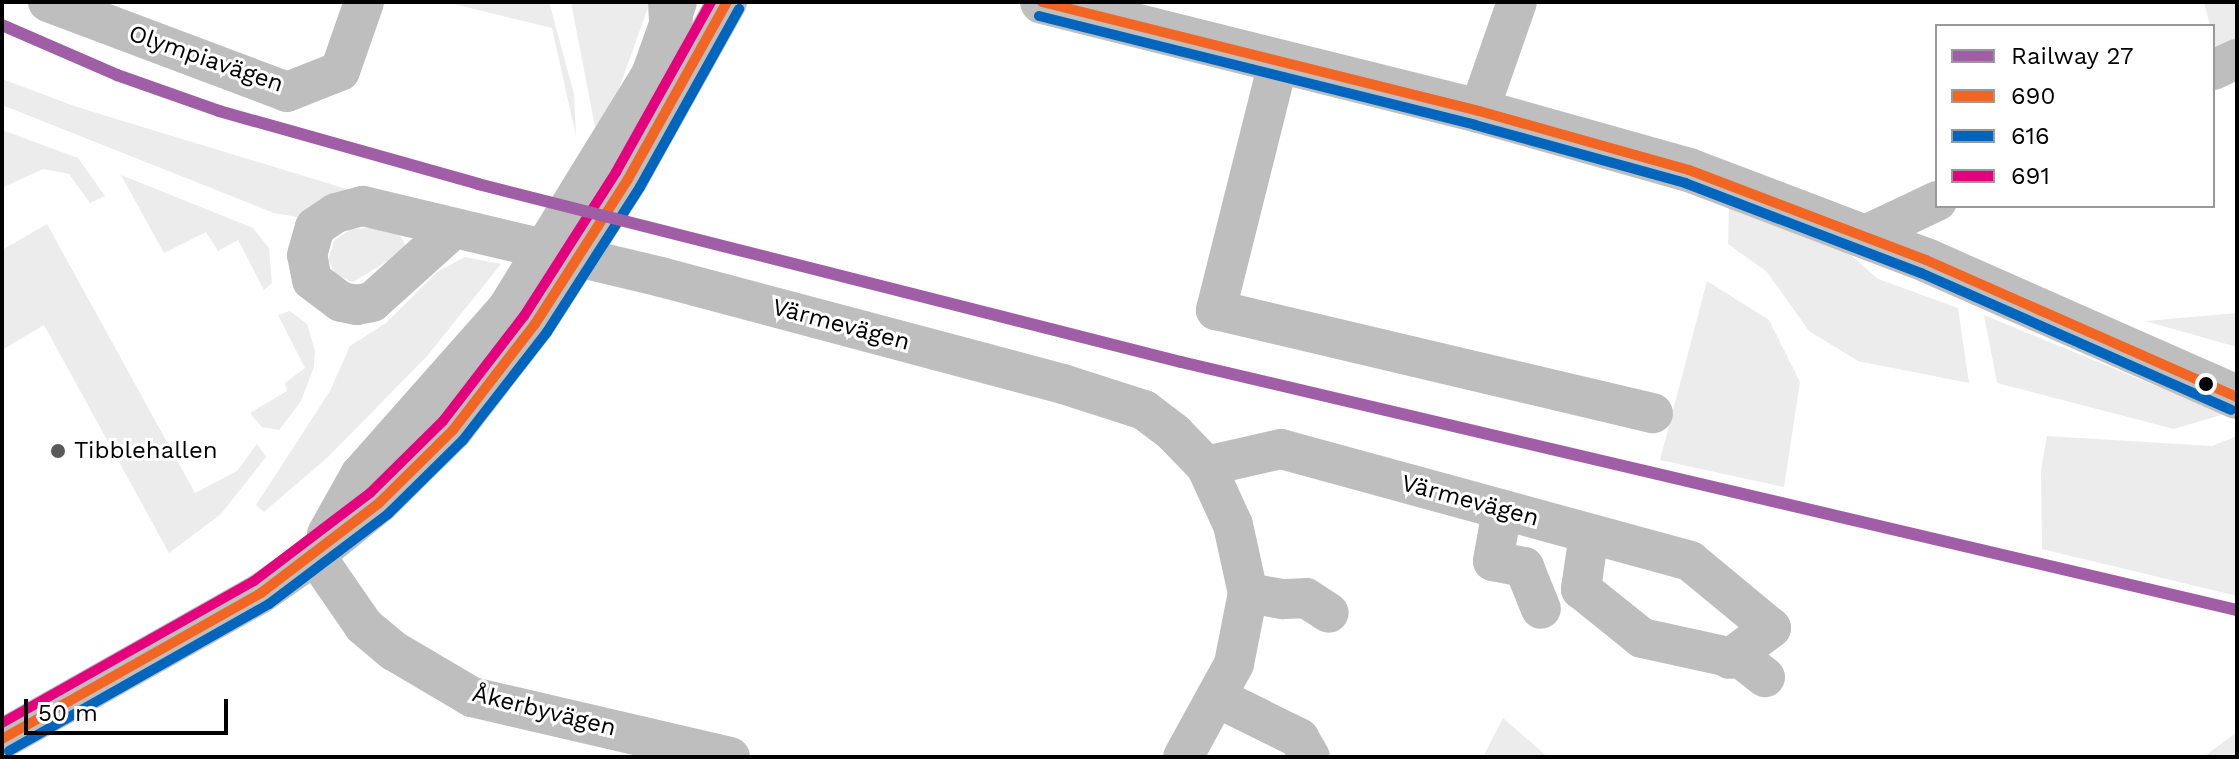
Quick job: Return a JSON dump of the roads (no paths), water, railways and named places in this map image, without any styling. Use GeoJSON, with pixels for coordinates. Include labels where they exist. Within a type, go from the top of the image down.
{"type":"FeatureCollection","features":[{"type":"Feature","properties":{"kind":"main road"},"geometry":{"type":"LineString","coordinates":[[1042,2],[1479,111],[1689,170],[1863,236],[2237,397]]}},
{"type":"Feature","properties":{"kind":"street","name":"Olympiavägen"},"geometry":{"type":"LineString","coordinates":[[48,2],[287,92],[340,71],[364,2]]}},
{"type":"Feature","properties":{"kind":"street"},"geometry":{"type":"LineString","coordinates":[[2,739],[248,601],[315,555],[360,475],[521,316],[727,2]]}},
{"type":"Feature","properties":{"kind":"street"},"geometry":{"type":"LineString","coordinates":[[1479,111],[1517,2]]}},
{"type":"Feature","properties":{"kind":"street"},"geometry":{"type":"LineString","coordinates":[[612,174],[651,75],[672,8]]}},
{"type":"Feature","properties":{"kind":"street"},"geometry":{"type":"LineString","coordinates":[[2215,69],[2237,59]]}},
{"type":"Feature","properties":{"kind":"street"},"geometry":{"type":"LineString","coordinates":[[1278,63],[1216,310],[1653,413]]}},
{"type":"Feature","properties":{"kind":"street"},"geometry":{"type":"LineString","coordinates":[[1863,236],[1935,202]]}},
{"type":"Feature","properties":{"kind":"street","name":"Värmevägen"},"geometry":{"type":"LineString","coordinates":[[454,228],[661,277],[1144,410],[1206,466],[1233,525],[1248,593],[1234,664],[1183,757]]}},
{"type":"Feature","properties":{"kind":"street","name":"Värmevägen"},"geometry":{"type":"LineString","coordinates":[[1206,466],[1281,449],[1690,561],[1771,628],[1729,659]]}},
{"type":"Feature","properties":{"kind":"street"},"geometry":{"type":"LineString","coordinates":[[1502,510],[1493,561],[1582,580]]}},
{"type":"Feature","properties":{"kind":"street"},"geometry":{"type":"LineString","coordinates":[[1589,534],[1581,589],[1642,638],[1743,660],[1765,677]]}},
{"type":"Feature","properties":{"kind":"street","name":"Åkerbyvägen"},"geometry":{"type":"LineString","coordinates":[[315,555],[364,626],[394,651],[472,697],[730,757]]}},
{"type":"Feature","properties":{"kind":"street"},"geometry":{"type":"LineString","coordinates":[[1524,567],[1541,609]]}},
{"type":"Feature","properties":{"kind":"street"},"geometry":{"type":"LineString","coordinates":[[1248,593],[1283,599],[1306,598],[1329,613]]}},
{"type":"Feature","properties":{"kind":"street"},"geometry":{"type":"LineString","coordinates":[[1216,697],[1299,738],[1310,757]]}},
{"type":"Feature","properties":{"kind":"rail line","name":"27"},"geometry":{"type":"LineString","coordinates":[[2,25],[117,75],[219,111],[478,184],[1181,362],[2237,610]]}},
{"type":"Feature","properties":{"kind":"place","name":"Tibblehallen"},"geometry":{"type":"Point","coordinates":[58,451]}}]}
